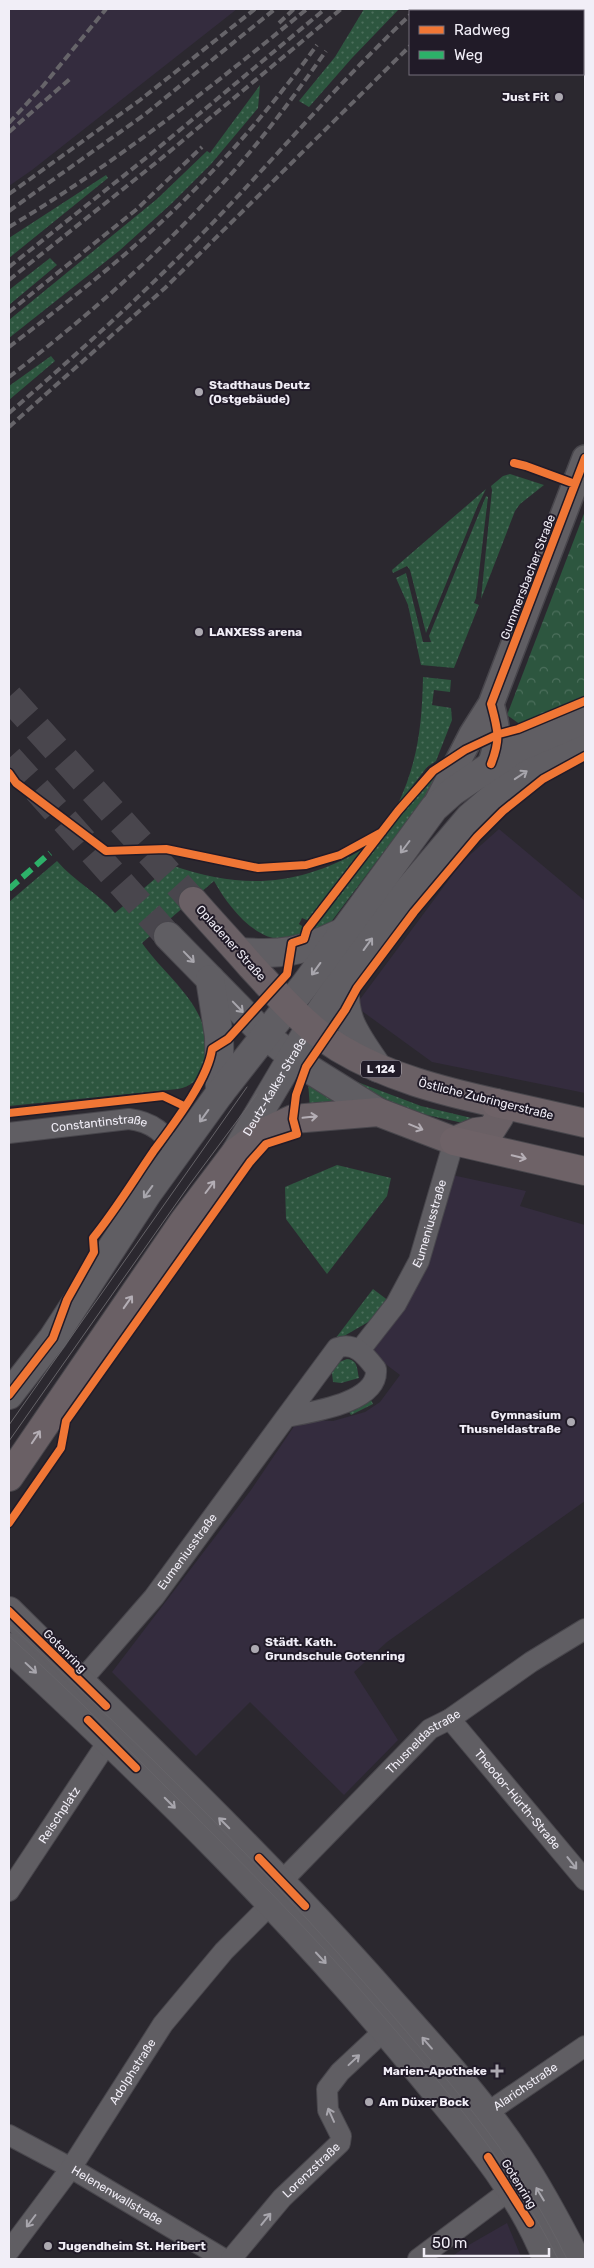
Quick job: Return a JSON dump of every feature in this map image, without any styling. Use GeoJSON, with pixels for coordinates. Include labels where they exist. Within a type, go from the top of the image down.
{"type":"FeatureCollection","features":[{"type":"Feature","properties":{"kind":"highway","name":"Östliche Zubringerstraße"},"geometry":{"type":"LineString","coordinates":[[496,1103],[585,1122]]}},
{"type":"Feature","properties":{"kind":"highway"},"geometry":{"type":"LineString","coordinates":[[454,1141],[585,1171]]}},
{"type":"Feature","properties":{"kind":"main road"},"geometry":{"type":"LineString","coordinates":[[9,1395],[53,1338],[118,1235],[220,1093],[289,1006],[434,808],[452,792],[517,748],[585,719]]}},
{"type":"Feature","properties":{"kind":"main road","name":"Deutz-Kalker Straße"},"geometry":{"type":"LineString","coordinates":[[9,1477],[184,1221],[236,1152],[310,1027],[404,895],[470,817],[512,780],[535,765],[585,739]]}},
{"type":"Feature","properties":{"kind":"main road","name":"Opladener Straße"},"geometry":{"type":"LineString","coordinates":[[193,901],[289,1006]]}},
{"type":"Feature","properties":{"kind":"main road"},"geometry":{"type":"LineString","coordinates":[[240,952],[290,952],[307,949],[342,933]]}},
{"type":"Feature","properties":{"kind":"main road"},"geometry":{"type":"LineString","coordinates":[[168,936],[266,1036],[292,1057],[378,1112],[454,1141],[476,1132],[491,1130],[500,1116],[496,1103]]}},
{"type":"Feature","properties":{"kind":"main road"},"geometry":{"type":"LineString","coordinates":[[345,976],[344,996],[347,1015],[355,1032],[378,1068]]}},
{"type":"Feature","properties":{"kind":"main road"},"geometry":{"type":"LineString","coordinates":[[210,979],[219,1036],[220,1093]]}},
{"type":"Feature","properties":{"kind":"main road","name":"Östliche Zubringerstraße"},"geometry":{"type":"LineString","coordinates":[[289,1006],[310,1027],[338,1048],[378,1068],[423,1086],[496,1103]]}},
{"type":"Feature","properties":{"kind":"main road"},"geometry":{"type":"LineString","coordinates":[[236,1152],[260,1134],[293,1119],[378,1112]]}},
{"type":"Feature","properties":{"kind":"main road","name":"Gotenring"},"geometry":{"type":"LineString","coordinates":[[9,1611],[80,1682],[144,1742],[276,1893],[386,2029],[476,2120],[523,2164],[562,2231],[579,2256]]}},
{"type":"Feature","properties":{"kind":"main road","name":"Gotenring"},"geometry":{"type":"LineString","coordinates":[[9,1647],[372,1981],[476,2120],[494,2165],[530,2223],[547,2259]]}},
{"type":"Feature","properties":{"kind":"street","name":"Gummersbacher Straße"},"geometry":{"type":"LineString","coordinates":[[434,808],[472,734],[491,704],[585,458]]}},
{"type":"Feature","properties":{"kind":"street"},"geometry":{"type":"LineString","coordinates":[[470,817],[497,749],[499,734],[491,704]]}},
{"type":"Feature","properties":{"kind":"street","name":"Constantinstraße"},"geometry":{"type":"LineString","coordinates":[[9,1133],[129,1119],[145,1121],[165,1136],[177,1153]]}},
{"type":"Feature","properties":{"kind":"street","name":"Eumeniusstraße"},"geometry":{"type":"LineString","coordinates":[[80,1682],[154,1597],[338,1348],[350,1345],[360,1350],[396,1304],[419,1261],[454,1141]]}},
{"type":"Feature","properties":{"kind":"street"},"geometry":{"type":"LineString","coordinates":[[286,1417],[346,1402],[368,1389],[375,1380],[376,1369],[360,1350]]}},
{"type":"Feature","properties":{"kind":"street","name":"Thusneldastraße"},"geometry":{"type":"LineString","coordinates":[[276,1893],[430,1729],[450,1719],[531,1662],[585,1628]]}},
{"type":"Feature","properties":{"kind":"street","name":"Theodor-Hürth-Straße"},"geometry":{"type":"LineString","coordinates":[[450,1719],[585,1880]]}},
{"type":"Feature","properties":{"kind":"street","name":"Reischplatz"},"geometry":{"type":"LineString","coordinates":[[9,1891],[109,1740]]}},
{"type":"Feature","properties":{"kind":"street","name":"Adolphstraße"},"geometry":{"type":"LineString","coordinates":[[9,2251],[71,2168],[163,2024],[276,1893]]}},
{"type":"Feature","properties":{"kind":"street","name":"Lorenzstraße"},"geometry":{"type":"LineString","coordinates":[[231,2259],[282,2198],[340,2143],[342,2136],[328,2110],[327,2089],[340,2072],[386,2029]]}},
{"type":"Feature","properties":{"kind":"street","name":"Alarichstraße"},"geometry":{"type":"LineString","coordinates":[[476,2120],[585,2046]]}},
{"type":"Feature","properties":{"kind":"street","name":"Helenenwallstraße"},"geometry":{"type":"LineString","coordinates":[[9,2135],[71,2168],[224,2259]]}},
{"type":"Feature","properties":{"kind":"street"},"geometry":{"type":"LineString","coordinates":[[418,2259],[510,2190]]}},
{"type":"Feature","properties":{"kind":"shaded area"},"geometry":{"type":"Polygon","coordinates":[[[9,9],[237,9],[9,186],[9,9]]]}},
{"type":"Feature","properties":{"kind":"shaded area"},"geometry":{"type":"Polygon","coordinates":[[[499,829],[585,901],[585,1093],[432,1062],[355,1006],[462,862],[499,829]]]}},
{"type":"Feature","properties":{"kind":"shaded area"},"geometry":{"type":"Polygon","coordinates":[[[452,1175],[526,1191],[520,1206],[585,1225],[585,1501],[387,1642],[354,1672],[398,1740],[344,1795],[250,1702],[196,1756],[112,1672],[251,1490],[299,1419],[333,1421],[365,1412],[380,1402],[400,1375],[371,1353],[407,1306],[425,1269],[452,1175]]]}},
{"type":"Feature","properties":{"kind":"shaded area"},"geometry":{"type":"Polygon","coordinates":[[[507,2223],[522,2259],[448,2259],[467,2246],[507,2223]]]}},
{"type":"Feature","properties":{"kind":"green space"},"geometry":{"type":"Polygon","coordinates":[[[364,9],[399,9],[309,107],[299,101],[335,57],[364,9]]]}},
{"type":"Feature","properties":{"kind":"green space"},"geometry":{"type":"Polygon","coordinates":[[[260,85],[258,108],[211,164],[171,204],[119,251],[9,338],[9,320],[157,199],[207,151],[210,153],[260,85]]]}},
{"type":"Feature","properties":{"kind":"green space"},"geometry":{"type":"Polygon","coordinates":[[[106,175],[108,178],[9,258],[9,238],[106,175]]]}},
{"type":"Feature","properties":{"kind":"green space"},"geometry":{"type":"Polygon","coordinates":[[[50,258],[57,265],[9,305],[9,290],[50,258]]]}},
{"type":"Feature","properties":{"kind":"green space"},"geometry":{"type":"Polygon","coordinates":[[[51,356],[55,361],[9,400],[9,386],[51,356]]]}},
{"type":"Feature","properties":{"kind":"green space"},"geometry":{"type":"Polygon","coordinates":[[[510,474],[544,485],[520,504],[515,511],[481,599],[491,486],[503,476],[510,474]]]}},
{"type":"Feature","properties":{"kind":"green space"},"geometry":{"type":"Polygon","coordinates":[[[486,489],[426,633],[410,570],[407,566],[393,573],[392,570],[486,489]]]}},
{"type":"Feature","properties":{"kind":"green space"},"geometry":{"type":"Polygon","coordinates":[[[486,496],[488,497],[474,603],[479,605],[454,668],[421,665],[408,605],[396,578],[406,573],[423,642],[431,642],[429,636],[486,496]]]}},
{"type":"Feature","properties":{"kind":"green space"},"geometry":{"type":"Polygon","coordinates":[[[585,511],[585,697],[521,725],[507,715],[585,511]]]}},
{"type":"Feature","properties":{"kind":"green space"},"geometry":{"type":"Polygon","coordinates":[[[423,677],[451,680],[450,692],[434,690],[432,705],[451,708],[452,720],[436,761],[427,767],[397,806],[410,774],[418,743],[423,677]]]}},
{"type":"Feature","properties":{"kind":"green space"},"geometry":{"type":"Polygon","coordinates":[[[440,770],[431,789],[325,930],[310,941],[314,929],[431,776],[440,770]]]}},
{"type":"Feature","properties":{"kind":"green space"},"geometry":{"type":"Polygon","coordinates":[[[365,848],[309,921],[302,918],[299,924],[305,928],[303,935],[280,939],[269,937],[259,932],[233,909],[214,881],[142,943],[189,999],[198,1014],[204,1030],[206,1048],[203,1068],[196,1079],[190,1084],[178,1089],[9,1106],[9,902],[57,861],[115,913],[171,865],[222,878],[246,881],[270,880],[317,871],[365,848]]]}},
{"type":"Feature","properties":{"kind":"green space"},"geometry":{"type":"Polygon","coordinates":[[[344,1077],[421,1106],[484,1121],[481,1127],[400,1109],[344,1077]]]}},
{"type":"Feature","properties":{"kind":"green space"},"geometry":{"type":"Polygon","coordinates":[[[308,1081],[341,1102],[310,1109],[308,1081]]]}},
{"type":"Feature","properties":{"kind":"green space"},"geometry":{"type":"Polygon","coordinates":[[[337,1165],[391,1178],[387,1196],[327,1274],[286,1219],[285,1187],[337,1165]]]}},
{"type":"Feature","properties":{"kind":"green space"},"geometry":{"type":"Polygon","coordinates":[[[373,1289],[389,1301],[370,1321],[332,1343],[373,1289]]]}},
{"type":"Feature","properties":{"kind":"green space"},"geometry":{"type":"Polygon","coordinates":[[[347,1359],[355,1363],[359,1378],[341,1383],[333,1382],[331,1365],[347,1359]]]}},
{"type":"Feature","properties":{"kind":"green space"},"geometry":{"type":"Polygon","coordinates":[[[369,1396],[373,1404],[351,1415],[346,1407],[369,1396]]]}},
{"type":"Feature","properties":{"kind":"tunnel"},"geometry":{"type":"LineString","coordinates":[[9,697],[193,901]]}},
{"type":"Feature","properties":{"kind":"tunnel"},"geometry":{"type":"LineString","coordinates":[[9,758],[168,936]]}},
{"type":"Feature","properties":{"kind":"tram line"},"geometry":{"type":"LineString","coordinates":[[9,1425],[247,1087]]}},
{"type":"Feature","properties":{"kind":"tram line"},"geometry":{"type":"LineString","coordinates":[[9,1441],[190,1184],[257,1094]]}},
{"type":"Feature","properties":{"kind":"tram line"},"geometry":{"type":"LineString","coordinates":[[9,1624],[208,1815],[349,1965],[443,2075],[488,2132],[530,2193],[567,2259]]}},
{"type":"Feature","properties":{"kind":"tram line"},"geometry":{"type":"LineString","coordinates":[[9,1636],[94,1716],[203,1825],[279,1902],[353,1982],[428,2068],[498,2159],[539,2224],[558,2259]]}},
{"type":"Feature","properties":{"kind":"railway"},"geometry":{"type":"LineString","coordinates":[[9,123],[43,86],[106,9]]}},
{"type":"Feature","properties":{"kind":"railway"},"geometry":{"type":"LineString","coordinates":[[9,194],[140,100],[255,9]]}},
{"type":"Feature","properties":{"kind":"railway"},"geometry":{"type":"LineString","coordinates":[[9,211],[144,115],[275,9]]}},
{"type":"Feature","properties":{"kind":"railway"},"geometry":{"type":"LineString","coordinates":[[279,23],[294,9]]}},
{"type":"Feature","properties":{"kind":"railway"},"geometry":{"type":"LineString","coordinates":[[9,227],[87,177],[162,124],[307,9]]}},
{"type":"Feature","properties":{"kind":"railway"},"geometry":{"type":"LineString","coordinates":[[9,267],[151,154],[325,9]]}},
{"type":"Feature","properties":{"kind":"railway"},"geometry":{"type":"LineString","coordinates":[[9,280],[157,162],[341,9]]}},
{"type":"Feature","properties":{"kind":"railway"},"geometry":{"type":"LineString","coordinates":[[9,413],[154,282],[330,96],[409,16]]}},
{"type":"Feature","properties":{"kind":"railway"},"geometry":{"type":"LineString","coordinates":[[9,347],[115,263],[175,209],[213,171],[249,130],[317,45]]}},
{"type":"Feature","properties":{"kind":"railway"},"geometry":{"type":"LineString","coordinates":[[9,427],[165,288],[409,47]]}},
{"type":"Feature","properties":{"kind":"railway"},"geometry":{"type":"LineString","coordinates":[[9,377],[113,291],[187,221],[226,180],[256,144],[285,108],[326,51]]}},
{"type":"Feature","properties":{"kind":"railway"},"geometry":{"type":"LineString","coordinates":[[9,132],[72,77]]}},
{"type":"Feature","properties":{"kind":"railway"},"geometry":{"type":"LineString","coordinates":[[9,312],[137,209],[202,147]]}},
{"type":"Feature","properties":{"kind":"marked path"},"geometry":{"type":"LineString","coordinates":[[9,889],[50,853]]}},
{"type":"Feature","properties":{"kind":"cycle path"},"geometry":{"type":"LineString","coordinates":[[491,764],[497,741],[491,704],[585,458]]}},
{"type":"Feature","properties":{"kind":"cycle path"},"geometry":{"type":"LineString","coordinates":[[514,463],[575,484]]}},
{"type":"Feature","properties":{"kind":"cycle path"},"geometry":{"type":"LineString","coordinates":[[9,1395],[53,1338],[67,1300],[94,1252],[93,1238],[197,1088],[204,1075],[212,1049],[228,1039],[287,974],[292,943],[304,939],[307,929],[398,811],[433,771],[465,750],[499,734],[518,729],[585,701]]}},
{"type":"Feature","properties":{"kind":"cycle path"},"geometry":{"type":"LineString","coordinates":[[9,1523],[61,1448],[66,1421],[250,1162],[266,1144],[297,1134],[293,1119],[296,1095],[306,1067],[345,1010],[357,988],[414,912],[477,837],[503,811],[543,779],[585,756]]}},
{"type":"Feature","properties":{"kind":"cycle path"},"geometry":{"type":"LineString","coordinates":[[9,773],[16,783],[106,851],[166,849],[258,868],[306,865],[340,855],[382,832]]}},
{"type":"Feature","properties":{"kind":"cycle path"},"geometry":{"type":"LineString","coordinates":[[9,1113],[163,1096],[184,1106]]}},
{"type":"Feature","properties":{"kind":"cycle path"},"geometry":{"type":"LineString","coordinates":[[9,1611],[106,1706]]}},
{"type":"Feature","properties":{"kind":"cycle path"},"geometry":{"type":"LineString","coordinates":[[88,1720],[136,1768]]}},
{"type":"Feature","properties":{"kind":"cycle path"},"geometry":{"type":"LineString","coordinates":[[259,1858],[305,1906]]}},
{"type":"Feature","properties":{"kind":"cycle path"},"geometry":{"type":"LineString","coordinates":[[488,2157],[530,2223]]}},
{"type":"Feature","properties":{"kind":"place","name":"Just Fit"},"geometry":{"type":"Point","coordinates":[559,97]}},
{"type":"Feature","properties":{"kind":"place","name":"Stadthaus Deutz (Ostgebäude)"},"geometry":{"type":"Point","coordinates":[199,392]}},
{"type":"Feature","properties":{"kind":"place","name":"LANXESS arena"},"geometry":{"type":"Point","coordinates":[199,632]}},
{"type":"Feature","properties":{"kind":"place","name":"Gymnasium Thusneldastraße"},"geometry":{"type":"Point","coordinates":[571,1422]}},
{"type":"Feature","properties":{"kind":"place","name":"Städt. Kath. Grundschule Gotenring"},"geometry":{"type":"Point","coordinates":[255,1649]}},
{"type":"Feature","properties":{"kind":"place","name":"Marien-Apotheke"},"geometry":{"type":"Point","coordinates":[497,2071]}},
{"type":"Feature","properties":{"kind":"place","name":"Am Düxer Bock"},"geometry":{"type":"Point","coordinates":[369,2102]}},
{"type":"Feature","properties":{"kind":"place","name":"Jugendheim St. Heribert"},"geometry":{"type":"Point","coordinates":[48,2246]}}]}
